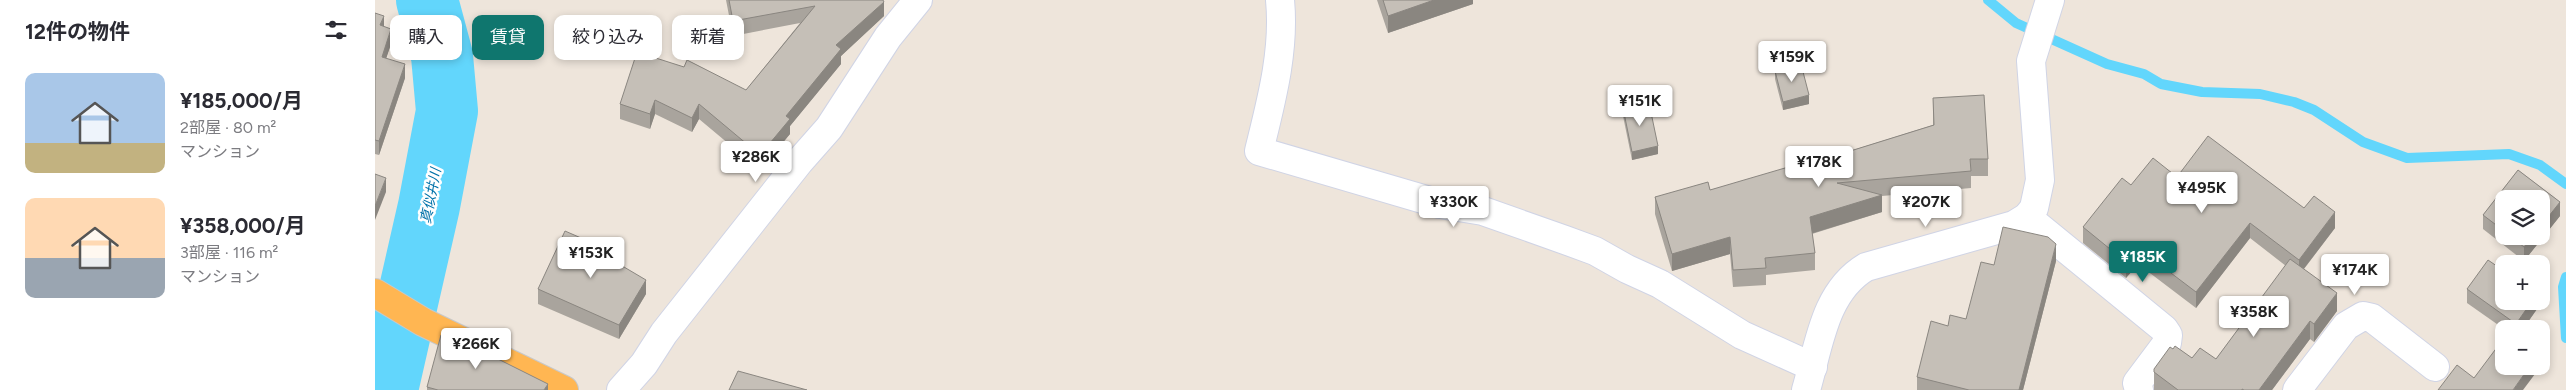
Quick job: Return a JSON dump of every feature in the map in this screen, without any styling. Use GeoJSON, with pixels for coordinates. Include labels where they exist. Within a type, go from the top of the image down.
{"type":"FeatureCollection","features":[{"type":"Feature","properties":{"kind":"highway"},"geometry":{"type":"LineString","coordinates":[[375,293],[423,322],[564,390]]}},
{"type":"Feature","properties":{"kind":"street"},"geometry":{"type":"LineString","coordinates":[[621,390],[644,364],[664,333],[799,162],[829,128],[888,38],[918,0]]}},
{"type":"Feature","properties":{"kind":"street"},"geometry":{"type":"LineString","coordinates":[[1280,0],[1282,20],[1277,63],[1259,151],[1440,204],[1483,211],[1595,251],[1627,270],[1660,284],[1810,378],[1827,318],[1835,298],[1851,276],[1866,267],[2014,225],[2027,217],[2034,208],[2040,180],[2031,60],[2050,0]]}},
{"type":"Feature","properties":{"kind":"street"},"geometry":{"type":"LineString","coordinates":[[2027,217],[2164,329],[2168,335],[2167,343],[2137,383],[2139,390]]}},
{"type":"Feature","properties":{"kind":"street"},"geometry":{"type":"LineString","coordinates":[[2297,390],[2346,326],[2363,316],[2372,318],[2435,367]]}},
{"type":"Feature","properties":{"kind":"building"},"geometry":{"type":"Polygon","coordinates":[[[729,0],[883,0],[884,2],[836,45],[841,49],[786,116],[790,119],[760,155],[699,104],[692,118],[655,100],[650,114],[620,104],[634,60],[662,60],[684,67],[687,60],[746,90],[815,6],[744,19],[744,15],[732,15],[729,0]]]}},
{"type":"Feature","properties":{"kind":"building"},"geometry":{"type":"Polygon","coordinates":[[[1383,0],[1434,0],[1388,16],[1383,0]]]}},
{"type":"Feature","properties":{"kind":"building"},"geometry":{"type":"Polygon","coordinates":[[[375,13],[384,16],[380,25],[390,29],[382,57],[405,64],[379,141],[375,140],[375,13]]]}},
{"type":"Feature","properties":{"kind":"building"},"geometry":{"type":"Polygon","coordinates":[[[1801,64],[1809,95],[1783,102],[1775,71],[1801,64]]]}},
{"type":"Feature","properties":{"kind":"building"},"geometry":{"type":"Polygon","coordinates":[[[1984,95],[1988,159],[1970,159],[1971,171],[1837,183],[1882,195],[1810,217],[1815,253],[1765,258],[1766,268],[1733,270],[1730,237],[1672,254],[1655,197],[1708,182],[1710,190],[1802,163],[1802,166],[1934,125],[1933,98],[1984,95]]]}},
{"type":"Feature","properties":{"kind":"building"},"geometry":{"type":"Polygon","coordinates":[[[1649,103],[1658,146],[1632,152],[1623,108],[1649,103]]]}},
{"type":"Feature","properties":{"kind":"building"},"geometry":{"type":"Polygon","coordinates":[[[2208,136],[2304,208],[2314,196],[2335,212],[2299,260],[2250,223],[2196,292],[2138,248],[2126,262],[2083,227],[2122,178],[2131,185],[2153,158],[2177,177],[2208,136]]]}},
{"type":"Feature","properties":{"kind":"building"},"geometry":{"type":"Polygon","coordinates":[[[2518,170],[2544,190],[2502,190],[2518,170]]]}},
{"type":"Feature","properties":{"kind":"building"},"geometry":{"type":"Polygon","coordinates":[[[375,174],[386,178],[375,206],[375,174]]]}},
{"type":"Feature","properties":{"kind":"building"},"geometry":{"type":"Polygon","coordinates":[[[2550,194],[2560,202],[2550,215],[2550,194]]]}},
{"type":"Feature","properties":{"kind":"building"},"geometry":{"type":"Polygon","coordinates":[[[2495,200],[2495,224],[2483,215],[2495,200]]]}},
{"type":"Feature","properties":{"kind":"building"},"geometry":{"type":"Polygon","coordinates":[[[2003,227],[2048,237],[2056,244],[2019,390],[1969,390],[1917,377],[1931,321],[1948,326],[1950,315],[1966,319],[1981,262],[1994,265],[2003,227]]]}},
{"type":"Feature","properties":{"kind":"building"},"geometry":{"type":"Polygon","coordinates":[[[565,231],[604,248],[602,254],[646,280],[619,325],[538,289],[565,231]]]}},
{"type":"Feature","properties":{"kind":"building"},"geometry":{"type":"Polygon","coordinates":[[[2290,259],[2337,293],[2314,324],[2310,321],[2259,390],[2178,390],[2154,372],[2154,369],[2170,347],[2173,349],[2175,346],[2192,358],[2200,348],[2216,359],[2290,259]]]}},
{"type":"Feature","properties":{"kind":"building"},"geometry":{"type":"Polygon","coordinates":[[[2488,260],[2495,265],[2495,309],[2467,289],[2488,260]]]}},
{"type":"Feature","properties":{"kind":"building"},"geometry":{"type":"Polygon","coordinates":[[[2496,310],[2526,310],[2519,320],[2510,320],[2496,310]]]}},
{"type":"Feature","properties":{"kind":"building"},"geometry":{"type":"Polygon","coordinates":[[[441,335],[458,339],[548,384],[544,390],[438,390],[427,387],[441,335]]]}},
{"type":"Feature","properties":{"kind":"building"},"geometry":{"type":"Polygon","coordinates":[[[2495,350],[2495,375],[2524,375],[2513,390],[2438,390],[2457,365],[2474,378],[2495,350]]]}},
{"type":"Feature","properties":{"kind":"building"},"geometry":{"type":"Polygon","coordinates":[[[738,371],[807,390],[729,390],[738,371]]]}},
{"type":"Feature","properties":{"kind":"waterway","name":"真似井川"},"geometry":{"type":"LineString","coordinates":[[387,390],[429,206],[447,111],[442,56],[427,0]]}},
{"type":"Feature","properties":{"kind":"waterway"},"geometry":{"type":"LineString","coordinates":[[1988,0],[2016,23],[2107,64],[2144,74],[2161,84],[2202,92],[2260,94],[2294,102],[2314,110],[2363,142],[2407,158],[2509,154],[2540,165],[2566,184]]}},
{"type":"Feature","properties":{"kind":"waterway"},"geometry":{"type":"LineString","coordinates":[[2566,277],[2563,287],[2566,338]]}}]}
